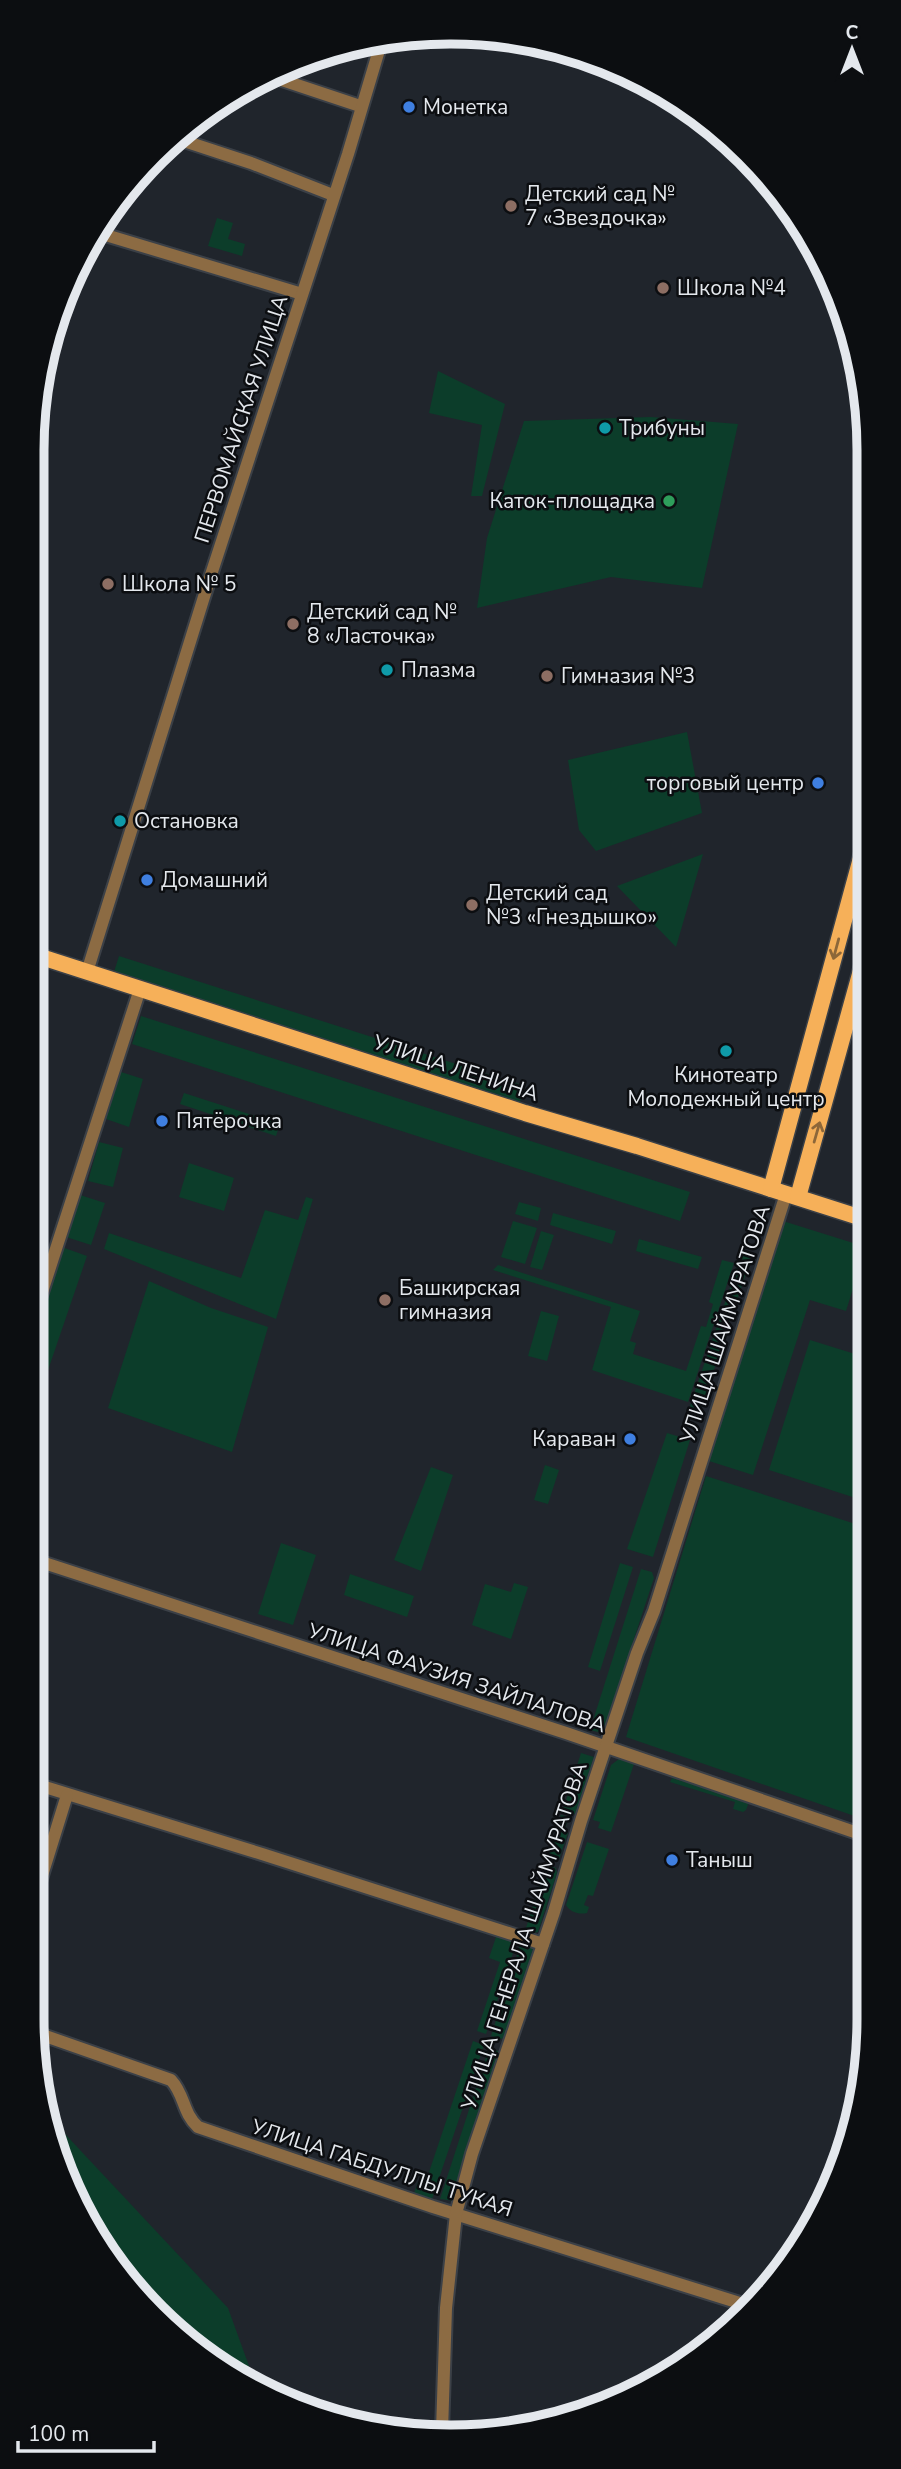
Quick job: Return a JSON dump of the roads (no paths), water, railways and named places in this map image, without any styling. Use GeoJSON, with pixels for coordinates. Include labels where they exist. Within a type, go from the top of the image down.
{"type":"FeatureCollection","features":[{"type":"Feature","properties":{"kind":"main road"},"geometry":{"type":"LineString","coordinates":[[785,1193],[799,1090],[857,873]]}},
{"type":"Feature","properties":{"kind":"main road","name":"УЛИЦА ЛЕНИНА"},"geometry":{"type":"LineString","coordinates":[[44,958],[857,1216]]}},
{"type":"Feature","properties":{"kind":"main road"},"geometry":{"type":"LineString","coordinates":[[785,1193],[826,1097],[857,985]]}},
{"type":"Feature","properties":{"kind":"main road"},"geometry":{"type":"LineString","coordinates":[[799,1090],[826,1097]]}},
{"type":"Feature","properties":{"kind":"street","name":"ПЕРВОМАЙСКАЯ УЛИЦА"},"geometry":{"type":"LineString","coordinates":[[87,972],[208,584],[348,154],[378,51]]}},
{"type":"Feature","properties":{"kind":"street"},"geometry":{"type":"LineString","coordinates":[[284,80],[360,106]]}},
{"type":"Feature","properties":{"kind":"street"},"geometry":{"type":"LineString","coordinates":[[186,142],[262,167],[333,195]]}},
{"type":"Feature","properties":{"kind":"street"},"geometry":{"type":"LineString","coordinates":[[109,236],[302,294]]}},
{"type":"Feature","properties":{"kind":"street"},"geometry":{"type":"LineString","coordinates":[[44,1286],[139,989]]}},
{"type":"Feature","properties":{"kind":"street","name":"УЛИЦА ШАЙМУРАТОВА"},"geometry":{"type":"LineString","coordinates":[[699,1465],[785,1193]]}},
{"type":"Feature","properties":{"kind":"street","name":"УЛИЦА ГЕНЕРАЛА ШАЙМУРАТОВА"},"geometry":{"type":"LineString","coordinates":[[442,2425],[446,2308],[456,2214],[472,2154],[637,1653],[654,1611],[699,1465]]}},
{"type":"Feature","properties":{"kind":"street","name":"УЛИЦА ФАУЗИЯ ЗАЙЛАЛОВА"},"geometry":{"type":"LineString","coordinates":[[44,1563],[606,1747],[857,1834]]}},
{"type":"Feature","properties":{"kind":"street"},"geometry":{"type":"LineString","coordinates":[[44,1787],[543,1944]]}},
{"type":"Feature","properties":{"kind":"street"},"geometry":{"type":"LineString","coordinates":[[44,1869],[67,1795]]}},
{"type":"Feature","properties":{"kind":"street","name":"УЛИЦА ГАБДУЛЛЫ ТУКАЯ"},"geometry":{"type":"LineString","coordinates":[[45,2036],[171,2080],[179,2089],[188,2118],[198,2127],[456,2214],[741,2303]]}},
{"type":"Feature","properties":{"kind":"place","name":"Монетка"},"geometry":{"type":"Point","coordinates":[409,107]}},
{"type":"Feature","properties":{"kind":"place","name":"Детский сад № 7 «Звездочка»"},"geometry":{"type":"Point","coordinates":[511,206]}},
{"type":"Feature","properties":{"kind":"place","name":"Школа №4"},"geometry":{"type":"Point","coordinates":[663,288]}},
{"type":"Feature","properties":{"kind":"place","name":"Трибуны"},"geometry":{"type":"Point","coordinates":[605,428]}},
{"type":"Feature","properties":{"kind":"place","name":"Каток-площадка"},"geometry":{"type":"Point","coordinates":[669,501]}},
{"type":"Feature","properties":{"kind":"place","name":"Школа № 5"},"geometry":{"type":"Point","coordinates":[108,584]}},
{"type":"Feature","properties":{"kind":"place","name":"Детский сад № 8 «Ласточка»"},"geometry":{"type":"Point","coordinates":[293,624]}},
{"type":"Feature","properties":{"kind":"place","name":"Плазма"},"geometry":{"type":"Point","coordinates":[387,670]}},
{"type":"Feature","properties":{"kind":"place","name":"Гимназия №3"},"geometry":{"type":"Point","coordinates":[547,676]}},
{"type":"Feature","properties":{"kind":"place","name":"торговый центр"},"geometry":{"type":"Point","coordinates":[818,783]}},
{"type":"Feature","properties":{"kind":"place","name":"Остановка"},"geometry":{"type":"Point","coordinates":[120,821]}},
{"type":"Feature","properties":{"kind":"place","name":"Домашний"},"geometry":{"type":"Point","coordinates":[147,880]}},
{"type":"Feature","properties":{"kind":"place","name":"Детский сад №3 «Гнездышко»"},"geometry":{"type":"Point","coordinates":[472,905]}},
{"type":"Feature","properties":{"kind":"place","name":"Кинотеатр Молодежный центр"},"geometry":{"type":"Point","coordinates":[726,1051]}},
{"type":"Feature","properties":{"kind":"place","name":"Пятёрочка"},"geometry":{"type":"Point","coordinates":[162,1121]}},
{"type":"Feature","properties":{"kind":"place","name":"Башкирская гимназия"},"geometry":{"type":"Point","coordinates":[385,1300]}},
{"type":"Feature","properties":{"kind":"place","name":"Караван"},"geometry":{"type":"Point","coordinates":[630,1439]}},
{"type":"Feature","properties":{"kind":"place","name":"Таныш"},"geometry":{"type":"Point","coordinates":[672,1860]}}]}
